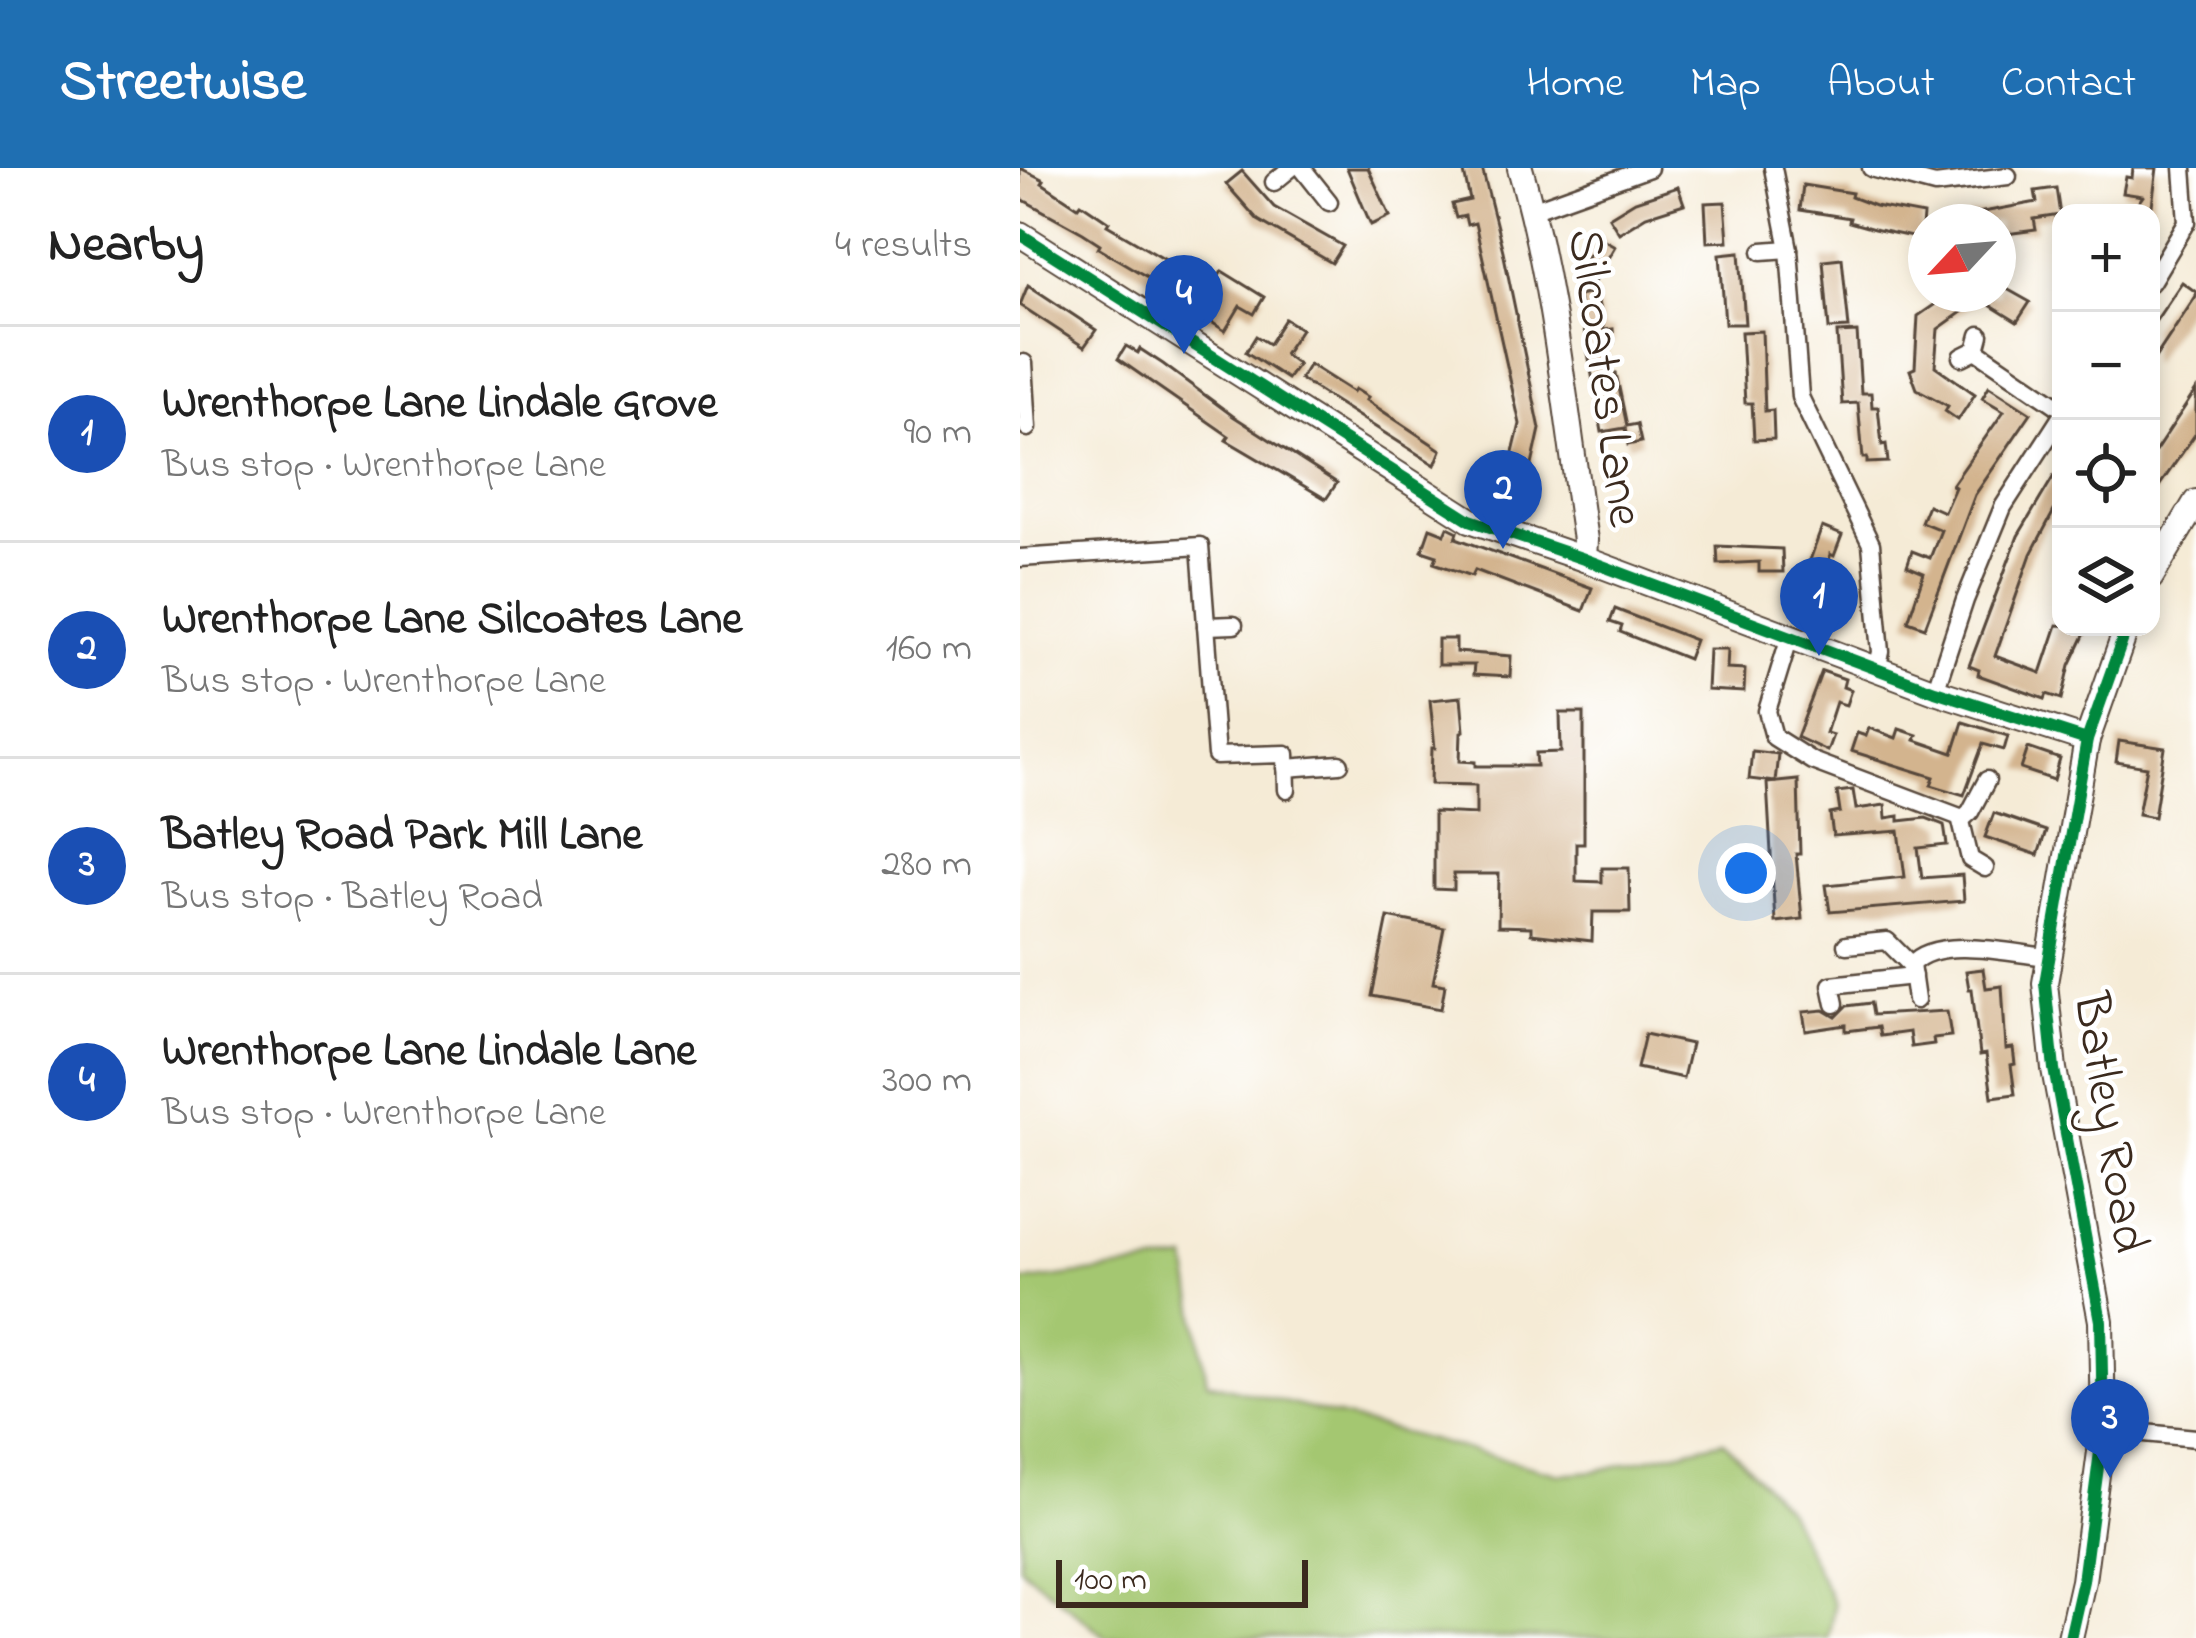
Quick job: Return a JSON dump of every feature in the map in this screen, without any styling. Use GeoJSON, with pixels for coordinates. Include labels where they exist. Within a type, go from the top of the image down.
{"type":"FeatureCollection","features":[{"type":"Feature","properties":{"kind":"street"},"geometry":{"type":"LineString","coordinates":[[1274,182],[1291,168]]}},
{"type":"Feature","properties":{"kind":"street"},"geometry":{"type":"LineString","coordinates":[[1302,168],[1328,202]]}},
{"type":"Feature","properties":{"kind":"street","name":"Silcoates Lane"},"geometry":{"type":"LineString","coordinates":[[1520,168],[1532,210],[1585,540],[1584,559]]}},
{"type":"Feature","properties":{"kind":"street","name":"Silcoates Lane"},"geometry":{"type":"LineString","coordinates":[[1532,210],[1649,168]]}},
{"type":"Feature","properties":{"kind":"street"},"geometry":{"type":"LineString","coordinates":[[1773,168],[1789,250],[1800,397],[1871,544],[1881,652],[1876,669]]}},
{"type":"Feature","properties":{"kind":"street"},"geometry":{"type":"LineString","coordinates":[[1871,168],[1917,182],[2008,176]]}},
{"type":"Feature","properties":{"kind":"street"},"geometry":{"type":"LineString","coordinates":[[2160,268],[2187,222],[2183,168]]}},
{"type":"Feature","properties":{"kind":"street"},"geometry":{"type":"LineString","coordinates":[[1020,234],[1470,520],[1935,691],[2087,740]]}},
{"type":"Feature","properties":{"kind":"street"},"geometry":{"type":"LineString","coordinates":[[2180,238],[2196,249]]}},
{"type":"Feature","properties":{"kind":"street"},"geometry":{"type":"LineString","coordinates":[[1762,250],[1789,250]]}},
{"type":"Feature","properties":{"kind":"street"},"geometry":{"type":"LineString","coordinates":[[1972,347],[2052,405]]}},
{"type":"Feature","properties":{"kind":"street"},"geometry":{"type":"LineString","coordinates":[[1024,363],[1028,428]]}},
{"type":"Feature","properties":{"kind":"street"},"geometry":{"type":"LineString","coordinates":[[1935,691],[2003,507],[2056,420]]}},
{"type":"Feature","properties":{"kind":"street"},"geometry":{"type":"LineString","coordinates":[[2160,562],[2196,502]]}},
{"type":"Feature","properties":{"kind":"street"},"geometry":{"type":"LineString","coordinates":[[1020,558],[1199,546],[1216,756],[1286,754],[1287,790]]}},
{"type":"Feature","properties":{"kind":"street"},"geometry":{"type":"LineString","coordinates":[[1206,626],[1234,625]]}},
{"type":"Feature","properties":{"kind":"street"},"geometry":{"type":"LineString","coordinates":[[1790,636],[1767,711],[1774,737],[1812,761],[1961,820]]}},
{"type":"Feature","properties":{"kind":"street","name":"Batley Road"},"geometry":{"type":"LineString","coordinates":[[2070,1638],[2086,1561],[2103,1429],[2101,1321],[2054,1069],[2044,983],[2087,740],[2124,636]]}},
{"type":"Feature","properties":{"kind":"street"},"geometry":{"type":"LineString","coordinates":[[1286,768],[1340,764]]}},
{"type":"Feature","properties":{"kind":"street"},"geometry":{"type":"LineString","coordinates":[[1961,820],[1987,780]]}},
{"type":"Feature","properties":{"kind":"street"},"geometry":{"type":"LineString","coordinates":[[1961,820],[1970,859],[1985,868]]}},
{"type":"Feature","properties":{"kind":"street"},"geometry":{"type":"LineString","coordinates":[[1846,944],[1887,941],[1908,973],[1916,1000]]}},
{"type":"Feature","properties":{"kind":"street"},"geometry":{"type":"LineString","coordinates":[[1908,973],[1919,954],[1930,950],[1973,948],[2046,957]]}},
{"type":"Feature","properties":{"kind":"street"},"geometry":{"type":"LineString","coordinates":[[1835,1004],[1832,985],[1908,973]]}},
{"type":"Feature","properties":{"kind":"street"},"geometry":{"type":"LineString","coordinates":[[2103,1429],[2196,1438]]}},
{"type":"Feature","properties":{"kind":"green space"},"geometry":{"type":"Polygon","coordinates":[[[1187,1260],[1207,1382],[1560,1474],[1595,1471],[1724,1441],[1787,1509],[1834,1605],[1828,1638],[1107,1638],[1020,1567],[1020,1282],[1187,1260]]]}},
{"type":"Feature","properties":{"kind":"building"},"geometry":{"type":"Polygon","coordinates":[[[1020,168],[1174,264],[1209,292],[1222,271],[1264,297],[1254,314],[1240,306],[1225,331],[1164,291],[1166,288],[1098,248],[1100,244],[1020,198],[1020,168]]]}},
{"type":"Feature","properties":{"kind":"building"},"geometry":{"type":"Polygon","coordinates":[[[1347,168],[1368,168],[1390,216],[1371,225],[1347,168]]]}},
{"type":"Feature","properties":{"kind":"building"},"geometry":{"type":"Polygon","coordinates":[[[1463,168],[1482,168],[1503,251],[1540,429],[1530,474],[1509,469],[1520,424],[1475,223],[1467,225],[1465,216],[1456,218],[1452,204],[1470,200],[1463,168]]]}},
{"type":"Feature","properties":{"kind":"building"},"geometry":{"type":"Polygon","coordinates":[[[2133,168],[2157,168],[2152,204],[2137,204],[2143,196],[2123,193],[2126,177],[2132,178],[2133,168]]]}},
{"type":"Feature","properties":{"kind":"building"},"geometry":{"type":"Polygon","coordinates":[[[1242,171],[1274,207],[1343,246],[1332,263],[1258,220],[1226,184],[1242,171]]]}},
{"type":"Feature","properties":{"kind":"building"},"geometry":{"type":"Polygon","coordinates":[[[1803,185],[1852,193],[1851,197],[1875,206],[1908,212],[1908,236],[1849,222],[1850,218],[1800,210],[1803,185]]]}},
{"type":"Feature","properties":{"kind":"building"},"geometry":{"type":"Polygon","coordinates":[[[1678,187],[1684,204],[1646,216],[1619,233],[1609,217],[1635,201],[1678,187]]]}},
{"type":"Feature","properties":{"kind":"building"},"geometry":{"type":"Polygon","coordinates":[[[2056,188],[2058,204],[2052,204],[2052,216],[2034,219],[2036,230],[2016,233],[2016,206],[2037,202],[2035,191],[2056,188]]]}},
{"type":"Feature","properties":{"kind":"building"},"geometry":{"type":"Polygon","coordinates":[[[1725,202],[1728,241],[1707,242],[1705,203],[1725,202]]]}},
{"type":"Feature","properties":{"kind":"building"},"geometry":{"type":"Polygon","coordinates":[[[1599,237],[1615,246],[1594,282],[1578,273],[1599,237]]]}},
{"type":"Feature","properties":{"kind":"building"},"geometry":{"type":"Polygon","coordinates":[[[1740,252],[1745,324],[1725,324],[1720,254],[1740,252]]]}},
{"type":"Feature","properties":{"kind":"building"},"geometry":{"type":"Polygon","coordinates":[[[1842,258],[1849,328],[1829,329],[1823,260],[1842,258]]]}},
{"type":"Feature","properties":{"kind":"building"},"geometry":{"type":"Polygon","coordinates":[[[2182,282],[2196,292],[2160,350],[2160,315],[2182,282]]]}},
{"type":"Feature","properties":{"kind":"building"},"geometry":{"type":"Polygon","coordinates":[[[1028,285],[1096,330],[1084,347],[1020,305],[1028,285]]]}},
{"type":"Feature","properties":{"kind":"building"},"geometry":{"type":"Polygon","coordinates":[[[1596,292],[1604,330],[1613,329],[1614,343],[1606,344],[1610,374],[1616,373],[1627,426],[1637,424],[1641,442],[1628,445],[1625,428],[1602,432],[1578,296],[1596,292]]]}},
{"type":"Feature","properties":{"kind":"building"},"geometry":{"type":"Polygon","coordinates":[[[2016,294],[2030,302],[2017,322],[2001,312],[2016,312],[2016,294]]]}},
{"type":"Feature","properties":{"kind":"building"},"geometry":{"type":"Polygon","coordinates":[[[1962,312],[1938,329],[1935,366],[1975,394],[1958,420],[1945,411],[1948,406],[1917,389],[1910,370],[1915,368],[1918,316],[1962,312]]]}},
{"type":"Feature","properties":{"kind":"building"},"geometry":{"type":"Polygon","coordinates":[[[1285,319],[1301,329],[1284,354],[1298,364],[1287,379],[1246,352],[1256,336],[1269,344],[1285,319]]]}},
{"type":"Feature","properties":{"kind":"building"},"geometry":{"type":"Polygon","coordinates":[[[1762,331],[1765,411],[1773,410],[1774,439],[1754,440],[1752,403],[1745,403],[1741,332],[1762,331]]]}},
{"type":"Feature","properties":{"kind":"building"},"geometry":{"type":"Polygon","coordinates":[[[1857,332],[1861,393],[1871,393],[1872,407],[1878,407],[1888,462],[1867,463],[1863,458],[1858,403],[1842,404],[1837,333],[1857,332]]]}},
{"type":"Feature","properties":{"kind":"building"},"geometry":{"type":"Polygon","coordinates":[[[1126,346],[1138,353],[1140,349],[1337,483],[1326,499],[1226,440],[1229,436],[1118,359],[1126,346]]]}},
{"type":"Feature","properties":{"kind":"building"},"geometry":{"type":"Polygon","coordinates":[[[1309,364],[1368,397],[1366,400],[1441,450],[1435,465],[1300,379],[1309,364]]]}},
{"type":"Feature","properties":{"kind":"building"},"geometry":{"type":"Polygon","coordinates":[[[1989,386],[2031,413],[1975,495],[1925,627],[1908,621],[1924,573],[1907,566],[1912,551],[1930,558],[1941,530],[1921,522],[1928,505],[1944,512],[1952,485],[2004,411],[1982,398],[1989,386]]]}},
{"type":"Feature","properties":{"kind":"building"},"geometry":{"type":"Polygon","coordinates":[[[2196,390],[2196,433],[2160,485],[2160,444],[2196,390]]]}},
{"type":"Feature","properties":{"kind":"building"},"geometry":{"type":"Polygon","coordinates":[[[2052,479],[2052,515],[2031,554],[1995,656],[2041,673],[2053,636],[2084,636],[2062,699],[2047,694],[2045,699],[1978,675],[1979,670],[1969,666],[2018,536],[2052,479]]]}},
{"type":"Feature","properties":{"kind":"building"},"geometry":{"type":"Polygon","coordinates":[[[1448,527],[1458,532],[1456,538],[1592,588],[1583,611],[1475,570],[1472,576],[1434,563],[1437,556],[1422,551],[1430,528],[1445,534],[1448,527]]]}},
{"type":"Feature","properties":{"kind":"building"},"geometry":{"type":"Polygon","coordinates":[[[1822,527],[1842,535],[1834,556],[1830,554],[1826,596],[1806,594],[1809,563],[1822,527]]]}},
{"type":"Feature","properties":{"kind":"building"},"geometry":{"type":"Polygon","coordinates":[[[1717,546],[1782,549],[1783,572],[1759,572],[1759,562],[1718,564],[1717,546]]]}},
{"type":"Feature","properties":{"kind":"building"},"geometry":{"type":"Polygon","coordinates":[[[1615,609],[1695,640],[1688,659],[1620,632],[1622,626],[1610,622],[1615,609]]]}},
{"type":"Feature","properties":{"kind":"building"},"geometry":{"type":"Polygon","coordinates":[[[1438,639],[1456,639],[1456,652],[1511,656],[1510,677],[1473,675],[1474,665],[1438,665],[1438,639]]]}},
{"type":"Feature","properties":{"kind":"building"},"geometry":{"type":"Polygon","coordinates":[[[1709,649],[1728,649],[1727,668],[1745,669],[1744,692],[1707,690],[1709,649]]]}},
{"type":"Feature","properties":{"kind":"building"},"geometry":{"type":"Polygon","coordinates":[[[1822,671],[1845,679],[1843,687],[1851,690],[1846,705],[1836,702],[1826,733],[1833,735],[1827,751],[1797,737],[1822,671]]]}},
{"type":"Feature","properties":{"kind":"building"},"geometry":{"type":"Polygon","coordinates":[[[1461,697],[1460,761],[1476,762],[1476,766],[1537,766],[1536,753],[1561,752],[1560,713],[1584,713],[1584,843],[1576,843],[1576,881],[1602,882],[1602,868],[1629,868],[1630,912],[1593,912],[1592,941],[1531,934],[1531,927],[1498,926],[1499,874],[1454,874],[1454,890],[1434,889],[1434,812],[1476,814],[1476,785],[1431,784],[1435,748],[1430,700],[1461,697]]]}},
{"type":"Feature","properties":{"kind":"building"},"geometry":{"type":"Polygon","coordinates":[[[1963,722],[2008,736],[2004,750],[1983,744],[1964,795],[1931,785],[1934,777],[1851,751],[1857,733],[1866,736],[1869,728],[1896,738],[1899,729],[1953,753],[1963,722]]]}},
{"type":"Feature","properties":{"kind":"building"},"geometry":{"type":"Polygon","coordinates":[[[2119,741],[2165,748],[2154,817],[2138,814],[2147,767],[2116,762],[2119,741]]]}},
{"type":"Feature","properties":{"kind":"building"},"geometry":{"type":"Polygon","coordinates":[[[2028,748],[2060,759],[2054,780],[2021,769],[2028,748]]]}},
{"type":"Feature","properties":{"kind":"building"},"geometry":{"type":"Polygon","coordinates":[[[1752,751],[1778,754],[1775,782],[1749,779],[1752,751]]]}},
{"type":"Feature","properties":{"kind":"building"},"geometry":{"type":"Polygon","coordinates":[[[1798,780],[1800,854],[1796,854],[1802,919],[1775,922],[1767,783],[1798,780]]]}},
{"type":"Feature","properties":{"kind":"building"},"geometry":{"type":"Polygon","coordinates":[[[1853,790],[1856,809],[1885,805],[1886,818],[1926,818],[1944,825],[1947,845],[1918,848],[1922,878],[1962,875],[1964,901],[1830,912],[1826,885],[1905,877],[1899,831],[1833,836],[1830,814],[1840,812],[1837,792],[1853,790]]]}},
{"type":"Feature","properties":{"kind":"building"},"geometry":{"type":"Polygon","coordinates":[[[1994,813],[2046,831],[2038,855],[1985,837],[1994,813]]]}},
{"type":"Feature","properties":{"kind":"building"},"geometry":{"type":"Polygon","coordinates":[[[1388,917],[1444,928],[1433,983],[1445,985],[1441,1009],[1372,996],[1388,917]]]}},
{"type":"Feature","properties":{"kind":"building"},"geometry":{"type":"Polygon","coordinates":[[[1983,969],[1986,988],[2002,986],[2015,1094],[1992,1097],[1986,1054],[1980,1055],[1966,971],[1983,969]]]}},
{"type":"Feature","properties":{"kind":"building"},"geometry":{"type":"Polygon","coordinates":[[[1871,1003],[1873,1015],[1947,1011],[1951,1036],[1911,1047],[1909,1032],[1880,1036],[1878,1027],[1846,1031],[1846,1025],[1806,1031],[1803,1012],[1824,1010],[1836,1017],[1847,1006],[1871,1003]]]}},
{"type":"Feature","properties":{"kind":"building"},"geometry":{"type":"Polygon","coordinates":[[[1645,1034],[1691,1044],[1683,1078],[1637,1068],[1645,1034]]]}},
{"type":"Feature","properties":{"kind":"cycle path"},"geometry":{"type":"LineString","coordinates":[[1020,234],[1470,520],[1935,691],[2087,740]]}},
{"type":"Feature","properties":{"kind":"cycle path"},"geometry":{"type":"LineString","coordinates":[[2070,1638],[2083,1581],[2103,1429],[2101,1321],[2054,1069],[2045,983],[2087,740],[2124,636]]}},
{"type":"Feature","properties":{"kind":"place","name":"Wrenthorpe Lane Lindale Lane"},"geometry":{"type":"Point","coordinates":[1184,354]}},
{"type":"Feature","properties":{"kind":"place","name":"Wrenthorpe Lane Silcoates Lane"},"geometry":{"type":"Point","coordinates":[1503,549]}},
{"type":"Feature","properties":{"kind":"place","name":"Wrenthorpe Lane Lindale Grove"},"geometry":{"type":"Point","coordinates":[1819,656]}},
{"type":"Feature","properties":{"kind":"place","name":"Batley Road Park Mill Lane"},"geometry":{"type":"Point","coordinates":[2110,1478]}}]}
